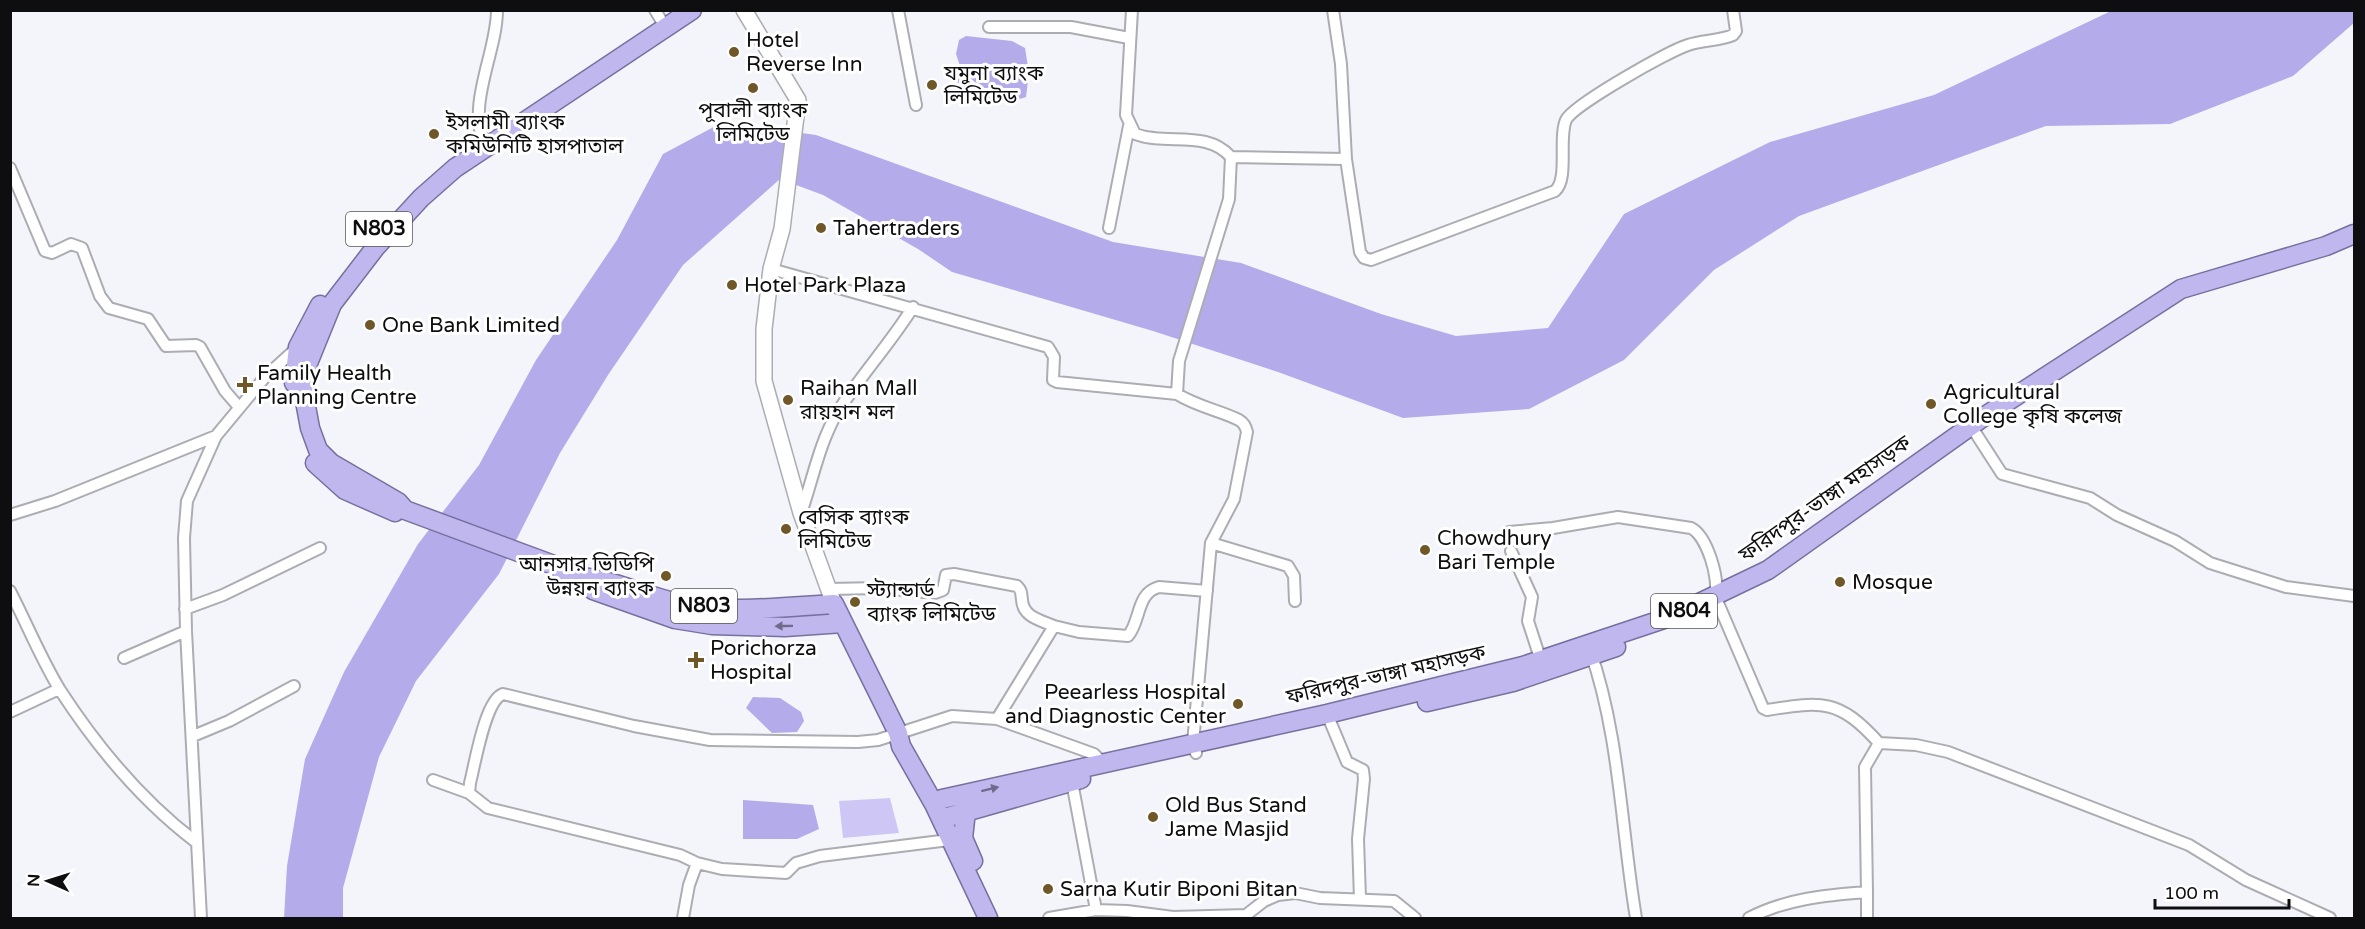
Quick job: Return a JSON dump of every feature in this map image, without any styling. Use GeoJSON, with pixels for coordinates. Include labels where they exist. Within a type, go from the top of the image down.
{"type":"FeatureCollection","features":[{"type":"Feature","properties":{"kind":"highway","name":"N803"},"geometry":{"type":"LineString","coordinates":[[692,10],[417,184],[324,296],[305,348],[294,402],[298,430],[308,455],[322,472],[345,490],[393,512],[412,513],[579,576],[597,578],[678,603],[712,607],[831,596]]}},
{"type":"Feature","properties":{"kind":"highway","name":"N803"},"geometry":{"type":"LineString","coordinates":[[483,142],[664,14]]}},
{"type":"Feature","properties":{"kind":"highway","name":"ফরিদপুর-ভাঙ্গা মহাসড়ক"},"geometry":{"type":"LineString","coordinates":[[2104,347],[2181,289],[2326,246],[2355,234]]}},
{"type":"Feature","properties":{"kind":"highway","name":"ফরিদপুর-ভাঙ্গা মহাসড়ক"},"geometry":{"type":"LineString","coordinates":[[1041,783],[1072,782],[1194,748],[1511,676],[1590,650],[1670,617],[1718,602],[1833,530],[1974,430],[2104,347],[2186,300],[2330,257],[2355,244]]}},
{"type":"Feature","properties":{"kind":"highway","name":"N803"},"geometry":{"type":"LineString","coordinates":[[579,576],[593,590],[675,620],[712,625],[785,627],[843,623]]}},
{"type":"Feature","properties":{"kind":"highway"},"geometry":{"type":"LineString","coordinates":[[831,596],[898,733],[901,746],[938,812],[988,918]]}},
{"type":"Feature","properties":{"kind":"highway","name":"ফরিদপুর-ভাঙ্গা মহাসড়ক"},"geometry":{"type":"LineString","coordinates":[[1511,676],[1541,661],[1590,650]]}},
{"type":"Feature","properties":{"kind":"highway"},"geometry":{"type":"LineString","coordinates":[[898,733],[908,740],[933,787],[963,804],[963,838],[1002,918]]}},
{"type":"Feature","properties":{"kind":"highway","name":"ফরিদপুর-ভাঙ্গা মহাসড়ক"},"geometry":{"type":"LineString","coordinates":[[938,812],[1103,763],[1194,748]]}},
{"type":"Feature","properties":{"kind":"main road"},"geometry":{"type":"LineString","coordinates":[[744,10],[798,100],[782,229],[771,268],[764,329],[764,381],[801,513],[831,596]]}},
{"type":"Feature","properties":{"kind":"street"},"geometry":{"type":"LineString","coordinates":[[483,142],[481,83],[497,30],[497,10]]}},
{"type":"Feature","properties":{"kind":"street"},"geometry":{"type":"LineString","coordinates":[[898,10],[916,105]]}},
{"type":"Feature","properties":{"kind":"street"},"geometry":{"type":"LineString","coordinates":[[1132,10],[1126,115],[1129,126],[1135,134],[1145,138],[1220,145],[1231,158],[1229,199],[1179,361],[1177,394]]}},
{"type":"Feature","properties":{"kind":"street"},"geometry":{"type":"LineString","coordinates":[[1333,10],[1341,64],[1346,159],[1360,252],[1364,258],[1371,260],[1558,189],[1561,178],[1564,128],[1574,109],[1664,56],[1688,45],[1733,35],[1736,31],[1733,10]]}},
{"type":"Feature","properties":{"kind":"street"},"geometry":{"type":"LineString","coordinates":[[989,27],[1071,27],[1129,38]]}},
{"type":"Feature","properties":{"kind":"street"},"geometry":{"type":"LineString","coordinates":[[1109,228],[1129,126]]}},
{"type":"Feature","properties":{"kind":"street"},"geometry":{"type":"LineString","coordinates":[[1231,158],[1346,159]]}},
{"type":"Feature","properties":{"kind":"street"},"geometry":{"type":"LineString","coordinates":[[10,168],[45,251],[52,253],[71,244],[82,248],[100,296],[109,308],[148,319],[166,346],[196,345],[200,347],[225,391],[238,406]]}},
{"type":"Feature","properties":{"kind":"street"},"geometry":{"type":"LineString","coordinates":[[771,268],[913,307],[958,323],[1048,346],[1054,357],[1053,380],[1057,382],[1177,394],[1199,407],[1239,420],[1245,425],[1247,432],[1234,499],[1211,543],[1194,748]]}},
{"type":"Feature","properties":{"kind":"street"},"geometry":{"type":"LineString","coordinates":[[801,513],[822,441],[838,412],[893,340],[913,307]]}},
{"type":"Feature","properties":{"kind":"street"},"geometry":{"type":"LineString","coordinates":[[201,918],[185,609],[184,538],[188,501],[216,436],[238,406],[305,348]]}},
{"type":"Feature","properties":{"kind":"street"},"geometry":{"type":"LineString","coordinates":[[1974,430],[2002,474],[2090,498],[2117,515],[2175,541],[2210,562],[2286,586],[2355,596]]}},
{"type":"Feature","properties":{"kind":"street"},"geometry":{"type":"LineString","coordinates":[[10,515],[55,501],[216,436]]}},
{"type":"Feature","properties":{"kind":"street"},"geometry":{"type":"LineString","coordinates":[[1509,532],[1553,528],[1618,517],[1691,528],[1699,532],[1711,560],[1719,585],[1718,602],[1763,708],[1767,710],[1806,704],[1827,705],[1848,713],[1879,743],[1916,745],[1948,752],[2189,845],[2246,880],[2330,918]]}},
{"type":"Feature","properties":{"kind":"street"},"geometry":{"type":"LineString","coordinates":[[1211,543],[1288,566],[1294,576],[1295,601]]}},
{"type":"Feature","properties":{"kind":"street"},"geometry":{"type":"LineString","coordinates":[[185,609],[223,595],[320,548]]}},
{"type":"Feature","properties":{"kind":"street"},"geometry":{"type":"LineString","coordinates":[[1511,550],[1532,597],[1528,621],[1541,661]]}},
{"type":"Feature","properties":{"kind":"street"},"geometry":{"type":"LineString","coordinates":[[831,596],[881,588],[935,593],[943,590],[946,575],[954,574],[1017,586],[1028,615],[1054,626],[1079,632],[1128,636],[1134,627],[1145,594],[1151,589],[1158,587],[1207,591]]}},
{"type":"Feature","properties":{"kind":"street"},"geometry":{"type":"LineString","coordinates":[[10,591],[59,688],[114,764],[165,819],[196,842]]}},
{"type":"Feature","properties":{"kind":"street"},"geometry":{"type":"LineString","coordinates":[[997,719],[1054,626]]}},
{"type":"Feature","properties":{"kind":"street"},"geometry":{"type":"LineString","coordinates":[[124,658],[186,631]]}},
{"type":"Feature","properties":{"kind":"street"},"geometry":{"type":"LineString","coordinates":[[1590,650],[1616,759],[1626,859],[1636,918]]}},
{"type":"Feature","properties":{"kind":"street"},"geometry":{"type":"LineString","coordinates":[[193,736],[230,721],[294,686]]}},
{"type":"Feature","properties":{"kind":"street"},"geometry":{"type":"LineString","coordinates":[[10,712],[59,688]]}},
{"type":"Feature","properties":{"kind":"street"},"geometry":{"type":"LineString","coordinates":[[469,792],[487,718],[494,700],[502,694],[622,723],[710,741],[858,742],[878,740],[952,716],[997,719],[1094,754],[1103,763]]}},
{"type":"Feature","properties":{"kind":"street"},"geometry":{"type":"LineString","coordinates":[[1329,718],[1347,762],[1363,770],[1358,840],[1360,899]]}},
{"type":"Feature","properties":{"kind":"street"},"geometry":{"type":"LineString","coordinates":[[1867,918],[1865,767],[1879,743]]}},
{"type":"Feature","properties":{"kind":"street"},"geometry":{"type":"LineString","coordinates":[[433,780],[469,792],[488,808],[680,855],[698,863],[746,872],[786,873],[796,863],[820,856],[950,840]]}},
{"type":"Feature","properties":{"kind":"street"},"geometry":{"type":"LineString","coordinates":[[1072,782],[1096,910]]}},
{"type":"Feature","properties":{"kind":"street"},"geometry":{"type":"LineString","coordinates":[[683,918],[689,885],[698,863]]}},
{"type":"Feature","properties":{"kind":"street"},"geometry":{"type":"LineString","coordinates":[[1749,918],[1768,908],[1813,898],[1867,892]]}},
{"type":"Feature","properties":{"kind":"street"},"geometry":{"type":"LineString","coordinates":[[1049,918],[1096,910],[1127,910],[1173,917],[1246,915],[1264,901],[1278,895],[1295,893],[1320,898],[1394,900],[1415,918]]}},
{"type":"Feature","properties":{"kind":"shaded area"},"geometry":{"type":"Polygon","coordinates":[[[2111,11],[2354,11],[2354,23],[2293,76],[2170,124],[2046,126],[1799,216],[1714,270],[1624,360],[1529,409],[1403,418],[1278,372],[1153,331],[952,272],[918,249],[823,195],[780,179],[683,265],[608,375],[560,453],[499,574],[416,681],[379,757],[343,888],[343,918],[284,918],[287,866],[305,759],[344,672],[418,544],[479,465],[536,360],[617,240],[663,154],[723,122],[816,135],[1113,242],[1241,263],[1381,314],[1456,336],[1548,328],[1624,214],[1770,142],[1934,95],[2111,11]]]}},
{"type":"Feature","properties":{"kind":"shaded area"},"geometry":{"type":"Polygon","coordinates":[[[966,36],[1012,41],[1025,48],[1029,73],[1026,97],[1010,100],[992,99],[957,90],[958,71],[961,69],[956,54],[959,40],[966,36]]]}},
{"type":"Feature","properties":{"kind":"shaded area"},"geometry":{"type":"Polygon","coordinates":[[[753,697],[780,698],[801,712],[804,721],[797,732],[772,733],[746,708],[753,697]]]}},
{"type":"Feature","properties":{"kind":"shaded area"},"geometry":{"type":"Polygon","coordinates":[[[890,798],[899,833],[843,838],[839,801],[890,798]]]}},
{"type":"Feature","properties":{"kind":"shaded area"},"geometry":{"type":"Polygon","coordinates":[[[743,800],[813,805],[819,829],[797,839],[743,839],[743,800]]]}},
{"type":"Feature","properties":{"kind":"place","name":"Hotel Reverse Inn"},"geometry":{"type":"Point","coordinates":[734,52]}},
{"type":"Feature","properties":{"kind":"place","name":"যমুনা ব্যাংক লিমিটেড"},"geometry":{"type":"Point","coordinates":[932,85]}},
{"type":"Feature","properties":{"kind":"place","name":"পূবালী ব্যাংক লিমিটেড"},"geometry":{"type":"Point","coordinates":[753,88]}},
{"type":"Feature","properties":{"kind":"place","name":"ইসলামী ব্যাংক কমিউনিটি হাসপাতাল"},"geometry":{"type":"Point","coordinates":[434,134]}},
{"type":"Feature","properties":{"kind":"place","name":"Tahertraders"},"geometry":{"type":"Point","coordinates":[821,228]}},
{"type":"Feature","properties":{"kind":"place","name":"Hotel Park Plaza"},"geometry":{"type":"Point","coordinates":[732,285]}},
{"type":"Feature","properties":{"kind":"place","name":"One Bank Limited"},"geometry":{"type":"Point","coordinates":[370,325]}},
{"type":"Feature","properties":{"kind":"place","name":"Family Health Planning Centre"},"geometry":{"type":"Point","coordinates":[245,385]}},
{"type":"Feature","properties":{"kind":"place","name":"Raihan Mall রায়হান মল"},"geometry":{"type":"Point","coordinates":[788,400]}},
{"type":"Feature","properties":{"kind":"place","name":"Agricultural College কৃষি কলেজ"},"geometry":{"type":"Point","coordinates":[1931,404]}},
{"type":"Feature","properties":{"kind":"place","name":"বেসিক ব্যাংক লিমিটেড"},"geometry":{"type":"Point","coordinates":[786,529]}},
{"type":"Feature","properties":{"kind":"place","name":"Chowdhury Bari Temple"},"geometry":{"type":"Point","coordinates":[1425,550]}},
{"type":"Feature","properties":{"kind":"place","name":"আনসার ভিডিপি উন্নয়ন ব্যাংক"},"geometry":{"type":"Point","coordinates":[666,576]}},
{"type":"Feature","properties":{"kind":"place","name":"Mosque"},"geometry":{"type":"Point","coordinates":[1840,582]}},
{"type":"Feature","properties":{"kind":"place","name":"স্ট্যান্ডার্ড ব্যাংক লিমিটেড"},"geometry":{"type":"Point","coordinates":[855,602]}},
{"type":"Feature","properties":{"kind":"place","name":"Porichorza Hospital"},"geometry":{"type":"Point","coordinates":[696,660]}},
{"type":"Feature","properties":{"kind":"place","name":"Peearless Hospital and Diagnostic Center"},"geometry":{"type":"Point","coordinates":[1238,704]}},
{"type":"Feature","properties":{"kind":"place","name":"Old Bus Stand Jame Masjid"},"geometry":{"type":"Point","coordinates":[1153,817]}},
{"type":"Feature","properties":{"kind":"place","name":"Sarna Kutir Biponi Bitan"},"geometry":{"type":"Point","coordinates":[1048,889]}}]}
